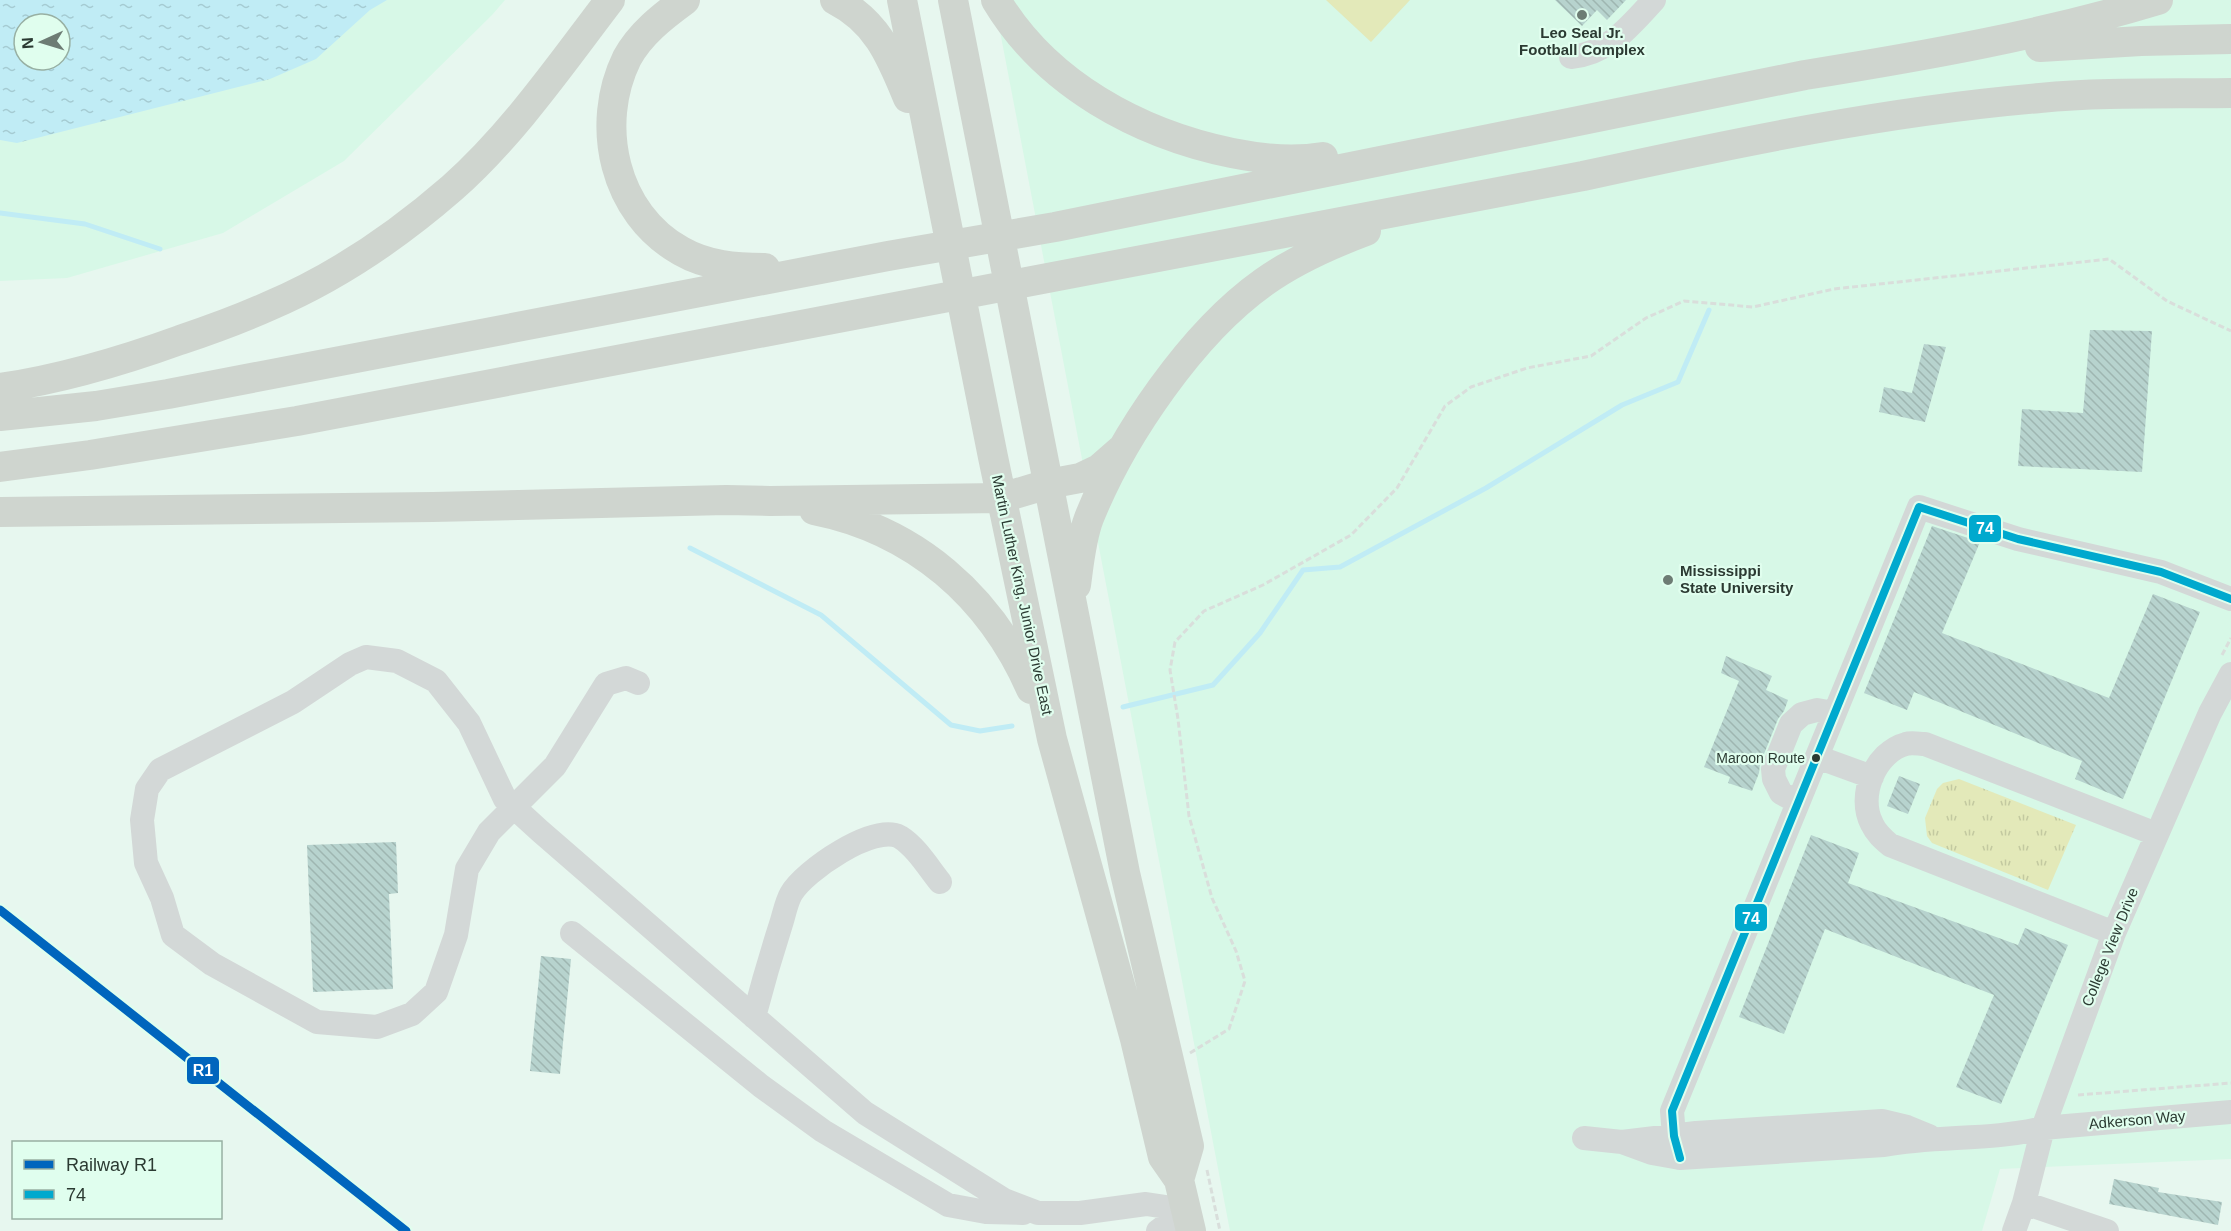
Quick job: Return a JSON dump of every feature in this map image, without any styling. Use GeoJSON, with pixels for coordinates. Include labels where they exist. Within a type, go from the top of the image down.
{"type":"FeatureCollection","features":[{"type":"Feature","properties":{"kind":"main road"},"geometry":{"type":"LineString","coordinates":[[0,388],[88,370],[154,350],[271,306],[336,272],[400,230],[453,187],[497,143],[610,0]]}},
{"type":"Feature","properties":{"kind":"main road"},"geometry":{"type":"LineString","coordinates":[[685,0],[664,15],[642,37],[627,58],[613,105],[611,129],[613,154],[619,179],[631,202],[662,238],[680,251],[701,260],[721,266],[740,268],[831,267]]}},
{"type":"Feature","properties":{"kind":"main road"},"geometry":{"type":"LineString","coordinates":[[835,0],[866,22],[881,40],[896,66],[932,152]]}},
{"type":"Feature","properties":{"kind":"main road","name":"Martin Luther King, Junior Drive East"},"geometry":{"type":"LineString","coordinates":[[902,0],[1001,498],[1052,739],[1135,1039],[1163,1157],[1179,1180],[1189,1221]]}},
{"type":"Feature","properties":{"kind":"main road","name":"Martin Luther King, Junior Drive East"},"geometry":{"type":"LineString","coordinates":[[953,0],[1125,873],[1189,1146],[1179,1180]]}},
{"type":"Feature","properties":{"kind":"main road"},"geometry":{"type":"LineString","coordinates":[[996,0],[1005,15],[1031,45],[1063,75],[1089,95],[1141,125],[1194,144],[1254,157],[1286,160],[1318,158],[1409,144],[1469,142]]}},
{"type":"Feature","properties":{"kind":"main road"},"geometry":{"type":"LineString","coordinates":[[0,416],[96,406],[190,390],[888,256],[1055,227],[1805,75],[1920,57],[2095,20],[2158,0]]}},
{"type":"Feature","properties":{"kind":"main road"},"geometry":{"type":"LineString","coordinates":[[1920,57],[2056,45],[2231,39]]}},
{"type":"Feature","properties":{"kind":"main road"},"geometry":{"type":"LineString","coordinates":[[0,467],[297,421],[1583,176],[1757,139],[1922,111],[2042,98],[2231,93]]}},
{"type":"Feature","properties":{"kind":"main road"},"geometry":{"type":"LineString","coordinates":[[1073,606],[1083,537],[1089,518],[1123,448],[1172,375],[1210,329],[1237,303],[1287,267],[1342,240],[1374,229],[1583,176]]}},
{"type":"Feature","properties":{"kind":"main road"},"geometry":{"type":"LineString","coordinates":[[0,512],[433,507],[726,500],[1001,498],[1048,484],[1080,478],[1099,469],[1123,448]]}},
{"type":"Feature","properties":{"kind":"main road"},"geometry":{"type":"LineString","coordinates":[[770,501],[838,515],[878,531],[913,547],[953,578],[985,612],[1019,662],[1052,739]]}},
{"type":"Feature","properties":{"kind":"street"},"geometry":{"type":"LineString","coordinates":[[1571,57],[1599,51],[1616,39],[1654,0]]}},
{"type":"Feature","properties":{"kind":"street"},"geometry":{"type":"LineString","coordinates":[[1677,1147],[1672,1111],[1919,507],[2018,539],[2162,572],[2231,599]]}},
{"type":"Feature","properties":{"kind":"street"},"geometry":{"type":"LineString","coordinates":[[638,683],[626,678],[606,684],[555,766],[515,808],[489,832],[467,869],[456,935],[435,992],[412,1014],[377,1027],[317,1022],[212,964],[172,935],[162,898],[146,862],[142,820],[147,789],[160,770],[293,702],[350,664],[366,657],[397,661],[436,681],[469,723],[505,799],[515,808],[754,1017],[866,1113],[1004,1200],[1038,1213]]}},
{"type":"Feature","properties":{"kind":"street","name":"College View Drive"},"geometry":{"type":"LineString","coordinates":[[2014,1231],[2024,1203],[2043,1128],[2114,933],[2210,713],[2231,674]]}},
{"type":"Feature","properties":{"kind":"street"},"geometry":{"type":"LineString","coordinates":[[1798,802],[1781,793],[1774,779],[1773,769],[1776,760],[1791,724],[1802,714],[1817,710],[1834,713]]}},
{"type":"Feature","properties":{"kind":"street"},"geometry":{"type":"LineString","coordinates":[[2114,933],[1890,845],[1878,834],[1867,811],[1867,790],[1877,765],[1893,750],[1908,743],[1925,744],[2156,834]]}},
{"type":"Feature","properties":{"kind":"street"},"geometry":{"type":"LineString","coordinates":[[1816,757],[1872,777]]}},
{"type":"Feature","properties":{"kind":"street"},"geometry":{"type":"LineString","coordinates":[[754,1017],[791,893],[813,869],[848,847],[882,834],[898,836],[913,848],[940,882]]}},
{"type":"Feature","properties":{"kind":"street"},"geometry":{"type":"LineString","coordinates":[[573,933],[761,1086],[823,1131],[948,1204],[986,1212],[1038,1213],[1080,1213],[1146,1204],[1189,1221]]}},
{"type":"Feature","properties":{"kind":"street","name":"Adkerson Way"},"geometry":{"type":"LineString","coordinates":[[1584,1138],[1622,1142],[1652,1153],[1677,1147],[1884,1145],[1909,1140],[2020,1134],[2043,1128],[2231,1112]]}},
{"type":"Feature","properties":{"kind":"street"},"geometry":{"type":"LineString","coordinates":[[2024,1203],[2108,1231]]}},
{"type":"Feature","properties":{"kind":"street"},"geometry":{"type":"LineString","coordinates":[[1158,1231],[1189,1221]]}},
{"type":"Feature","properties":{"kind":"path"},"geometry":{"type":"LineString","coordinates":[[1183,1057],[1229,1029],[1245,981],[1236,951],[1212,898],[1189,816],[1170,670],[1175,642],[1204,611],[1263,585],[1351,534],[1397,488],[1445,406],[1471,387],[1527,368],[1591,356],[1646,318],[1684,301],[1753,306],[1833,289],[2109,259],[2167,301],[2231,331]]}},
{"type":"Feature","properties":{"kind":"path"},"geometry":{"type":"LineString","coordinates":[[2078,1095],[2231,1083]]}},
{"type":"Feature","properties":{"kind":"shaded area"},"geometry":{"type":"Polygon","coordinates":[[[0,0],[505,0],[344,161],[223,233],[67,278],[0,281],[0,0]]]}},
{"type":"Feature","properties":{"kind":"shaded area","name":"Mississippi State University"},"geometry":{"type":"Polygon","coordinates":[[[994,0],[2231,0],[2231,1159],[2000,1169],[1982,1231],[1230,1231],[994,0]]]}},
{"type":"Feature","properties":{"kind":"green space"},"geometry":{"type":"Polygon","coordinates":[[[1326,0],[1410,0],[1371,42],[1326,0]]]}},
{"type":"Feature","properties":{"kind":"green space"},"geometry":{"type":"Polygon","coordinates":[[[1959,779],[2076,825],[2048,890],[1932,843],[1927,836],[1925,818],[1937,789],[1943,783],[1959,779]]]}},
{"type":"Feature","properties":{"kind":"water"},"geometry":{"type":"Polygon","coordinates":[[[0,0],[387,0],[370,10],[316,59],[270,79],[17,143],[0,140],[0,0]]]}},
{"type":"Feature","properties":{"kind":"building","name":"Leo Seal Jr. Football Complex"},"geometry":{"type":"Polygon","coordinates":[[[1555,0],[1626,0],[1607,20],[1597,10],[1582,26],[1555,0]]]}},
{"type":"Feature","properties":{"kind":"building"},"geometry":{"type":"Polygon","coordinates":[[[2090,330],[2152,331],[2142,472],[2018,466],[2022,409],[2083,413],[2090,330]]]}},
{"type":"Feature","properties":{"kind":"building"},"geometry":{"type":"Polygon","coordinates":[[[1924,344],[1946,347],[1925,422],[1879,412],[1884,387],[1912,393],[1924,344]]]}},
{"type":"Feature","properties":{"kind":"building"},"geometry":{"type":"Polygon","coordinates":[[[1932,526],[1980,542],[1942,633],[2109,698],[2153,594],[2200,612],[2123,799],[2075,779],[2082,761],[1914,692],[1907,710],[1864,693],[1932,526]]]}},
{"type":"Feature","properties":{"kind":"building"},"geometry":{"type":"Polygon","coordinates":[[[1726,656],[1772,676],[1766,690],[1788,700],[1760,764],[1752,791],[1728,783],[1730,777],[1704,767],[1739,681],[1721,673],[1726,656]]]}},
{"type":"Feature","properties":{"kind":"building"},"geometry":{"type":"Polygon","coordinates":[[[1899,776],[1920,784],[1908,814],[1887,806],[1899,776]]]}},
{"type":"Feature","properties":{"kind":"building"},"geometry":{"type":"Polygon","coordinates":[[[1811,835],[1859,853],[1848,883],[2018,945],[2025,928],[2068,945],[2001,1104],[1956,1087],[1994,995],[1825,929],[1784,1034],[1739,1017],[1811,835]]]}},
{"type":"Feature","properties":{"kind":"building"},"geometry":{"type":"Polygon","coordinates":[[[396,842],[398,893],[389,894],[393,989],[313,992],[307,845],[396,842]]]}},
{"type":"Feature","properties":{"kind":"building"},"geometry":{"type":"Polygon","coordinates":[[[541,956],[571,959],[560,1074],[530,1071],[541,956]]]}},
{"type":"Feature","properties":{"kind":"building"},"geometry":{"type":"Polygon","coordinates":[[[2114,1179],[2159,1188],[2158,1192],[2222,1202],[2218,1225],[2109,1204],[2114,1179]]]}},
{"type":"Feature","properties":{"kind":"waterway"},"geometry":{"type":"LineString","coordinates":[[0,213],[85,224],[160,249]]}},
{"type":"Feature","properties":{"kind":"waterway"},"geometry":{"type":"LineString","coordinates":[[1123,707],[1213,685],[1260,633],[1303,570],[1340,567],[1486,488],[1622,405],[1678,382],[1709,310]]}},
{"type":"Feature","properties":{"kind":"waterway"},"geometry":{"type":"LineString","coordinates":[[690,548],[821,615],[951,725],[980,731],[1012,726]]}},
{"type":"Feature","properties":{"kind":"rail line","name":"R1"},"geometry":{"type":"LineString","coordinates":[[0,910],[406,1231]]}},
{"type":"Feature","properties":{"kind":"transit line","name":"74"},"geometry":{"type":"LineString","coordinates":[[1680,1158],[1674,1136],[1672,1111],[1919,507],[2018,539],[2161,572],[2231,599]]}},
{"type":"Feature","properties":{"kind":"place","name":"Leo Seal Jr. Football Complex"},"geometry":{"type":"Point","coordinates":[1582,15]}},
{"type":"Feature","properties":{"kind":"place","name":"Mississippi State University"},"geometry":{"type":"Point","coordinates":[1668,580]}},
{"type":"Feature","properties":{"kind":"place","name":"Maroon Route"},"geometry":{"type":"Point","coordinates":[1816,758]}}]}
